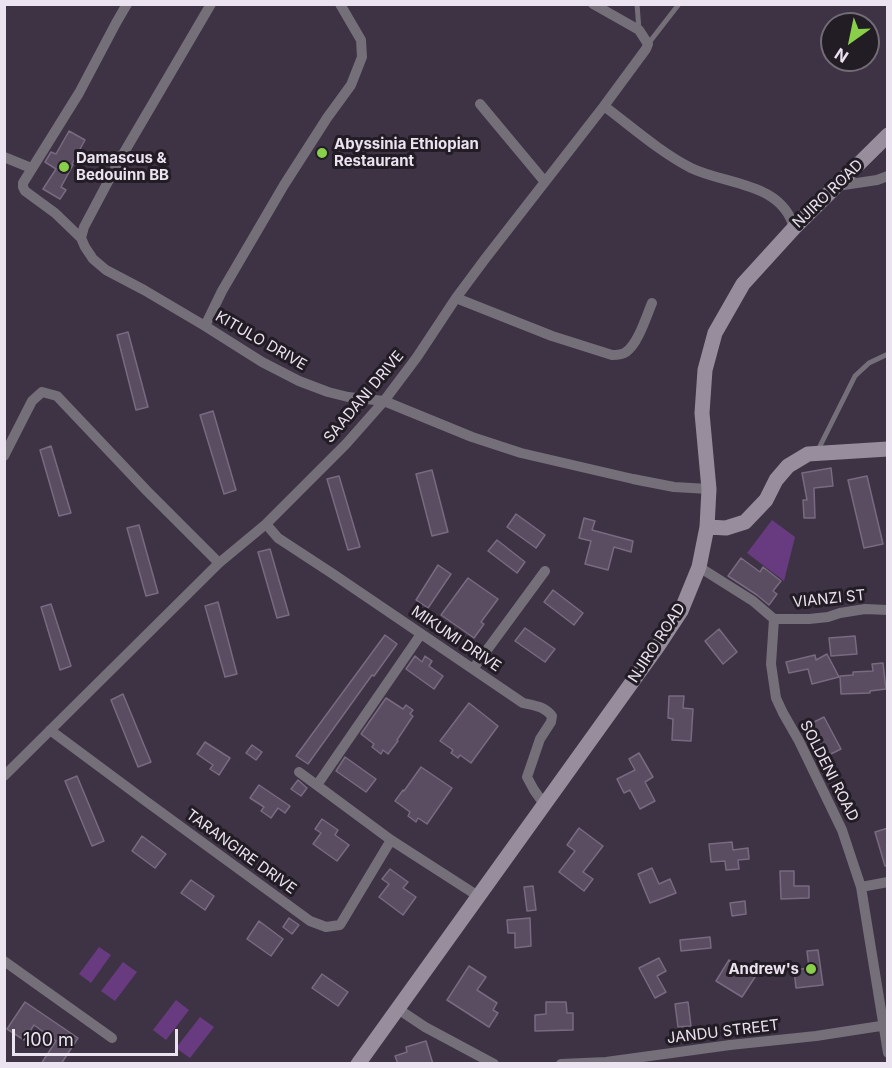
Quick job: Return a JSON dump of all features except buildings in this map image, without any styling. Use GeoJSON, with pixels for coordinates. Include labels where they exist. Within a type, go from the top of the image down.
{"type":"FeatureCollection","features":[{"type":"Feature","properties":{"kind":"street"},"geometry":{"type":"LineString","coordinates":[[4,157],[31,168],[80,93],[127,4]]}},
{"type":"Feature","properties":{"kind":"street"},"geometry":{"type":"LineString","coordinates":[[81,238],[84,227],[119,161],[211,4]]}},
{"type":"Feature","properties":{"kind":"street"},"geometry":{"type":"LineString","coordinates":[[205,326],[222,291],[284,185],[351,85],[362,57],[361,40],[340,4]]}},
{"type":"Feature","properties":{"kind":"street"},"geometry":{"type":"LineString","coordinates":[[592,4],[639,30],[648,44]]}},
{"type":"Feature","properties":{"kind":"street","name":"SAADANI DRIVE"},"geometry":{"type":"LineString","coordinates":[[4,776],[219,563],[266,524],[346,444],[417,357],[456,298],[604,106],[648,44]]}},
{"type":"Feature","properties":{"kind":"street"},"geometry":{"type":"LineString","coordinates":[[480,104],[545,182]]}},
{"type":"Feature","properties":{"kind":"street"},"geometry":{"type":"LineString","coordinates":[[604,106],[653,144],[692,168],[749,186],[773,198],[788,211],[794,228]]}},
{"type":"Feature","properties":{"kind":"street","name":"NJIRO ROAD"},"geometry":{"type":"LineString","coordinates":[[358,1064],[681,611],[699,567],[708,527],[709,489],[702,413],[705,370],[715,333],[743,284],[794,228],[888,135]]}},
{"type":"Feature","properties":{"kind":"street","name":"KITULO DRIVE"},"geometry":{"type":"LineString","coordinates":[[31,168],[22,187],[56,213],[81,238],[93,259],[106,270],[144,290],[262,362],[299,381],[338,394],[384,400],[472,438],[521,453],[674,487],[709,489]]}},
{"type":"Feature","properties":{"kind":"street"},"geometry":{"type":"LineString","coordinates":[[837,186],[877,180],[888,176]]}},
{"type":"Feature","properties":{"kind":"street"},"geometry":{"type":"LineString","coordinates":[[456,298],[552,336],[612,356],[628,351],[652,303]]}},
{"type":"Feature","properties":{"kind":"street"},"geometry":{"type":"LineString","coordinates":[[4,456],[32,401],[42,392],[57,396],[219,563]]}},
{"type":"Feature","properties":{"kind":"street"},"geometry":{"type":"LineString","coordinates":[[708,527],[726,528],[745,522],[766,500],[776,480],[788,466],[808,454],[888,449]]}},
{"type":"Feature","properties":{"kind":"street","name":"MIKUMI DRIVE"},"geometry":{"type":"LineString","coordinates":[[266,524],[278,538],[523,703],[548,711],[552,716],[551,722],[540,739],[527,777],[544,804]]}},
{"type":"Feature","properties":{"kind":"street"},"geometry":{"type":"LineString","coordinates":[[699,567],[753,601],[774,619]]}},
{"type":"Feature","properties":{"kind":"street"},"geometry":{"type":"LineString","coordinates":[[473,669],[545,571]]}},
{"type":"Feature","properties":{"kind":"street","name":"VIANZI ST"},"geometry":{"type":"LineString","coordinates":[[774,619],[809,620],[865,609],[888,610]]}},
{"type":"Feature","properties":{"kind":"street","name":"SOLDENI ROAD"},"geometry":{"type":"LineString","coordinates":[[774,619],[771,664],[776,698],[842,830],[861,887],[888,1053]]}},
{"type":"Feature","properties":{"kind":"street"},"geometry":{"type":"LineString","coordinates":[[317,785],[422,634]]}},
{"type":"Feature","properties":{"kind":"street","name":"TARANGIRE DRIVE"},"geometry":{"type":"LineString","coordinates":[[50,730],[310,921],[326,927],[340,925],[391,840]]}},
{"type":"Feature","properties":{"kind":"street"},"geometry":{"type":"LineString","coordinates":[[299,772],[391,840],[478,896]]}},
{"type":"Feature","properties":{"kind":"street"},"geometry":{"type":"LineString","coordinates":[[861,887],[888,882]]}},
{"type":"Feature","properties":{"kind":"street"},"geometry":{"type":"LineString","coordinates":[[4,961],[112,1038]]}},
{"type":"Feature","properties":{"kind":"street"},"geometry":{"type":"LineString","coordinates":[[398,1009],[425,1027],[494,1064]]}},
{"type":"Feature","properties":{"kind":"street","name":"JANDU STREET"},"geometry":{"type":"LineString","coordinates":[[561,1064],[607,1063],[885,1026]]}},
{"type":"Feature","properties":{"kind":"lane"},"geometry":{"type":"LineString","coordinates":[[637,4],[639,30]]}},
{"type":"Feature","properties":{"kind":"lane"},"geometry":{"type":"LineString","coordinates":[[648,44],[680,4]]}},
{"type":"Feature","properties":{"kind":"lane"},"geometry":{"type":"LineString","coordinates":[[817,453],[855,376],[869,363],[888,354]]}},
{"type":"Feature","properties":{"kind":"shaded area"},"geometry":{"type":"Polygon","coordinates":[[[772,520],[795,537],[784,581],[747,553],[772,520]]]}},
{"type":"Feature","properties":{"kind":"shaded area"},"geometry":{"type":"Polygon","coordinates":[[[99,947],[111,955],[91,983],[79,974],[99,947]]]}},
{"type":"Feature","properties":{"kind":"shaded area"},"geometry":{"type":"Polygon","coordinates":[[[123,962],[137,972],[115,1001],[101,991],[123,962]]]}},
{"type":"Feature","properties":{"kind":"shaded area"},"geometry":{"type":"Polygon","coordinates":[[[176,1000],[189,1010],[166,1040],[153,1030],[176,1000]]]}},
{"type":"Feature","properties":{"kind":"shaded area"},"geometry":{"type":"Polygon","coordinates":[[[200,1017],[214,1027],[190,1058],[176,1048],[200,1017]]]}},
{"type":"Feature","properties":{"kind":"place","name":"Abyssinia Ethiopian Restaurant"},"geometry":{"type":"Point","coordinates":[322,153]}},
{"type":"Feature","properties":{"kind":"place","name":"Damascus & Bedouinn BB"},"geometry":{"type":"Point","coordinates":[64,167]}},
{"type":"Feature","properties":{"kind":"place","name":"Andrew's"},"geometry":{"type":"Point","coordinates":[811,969]}}]}
